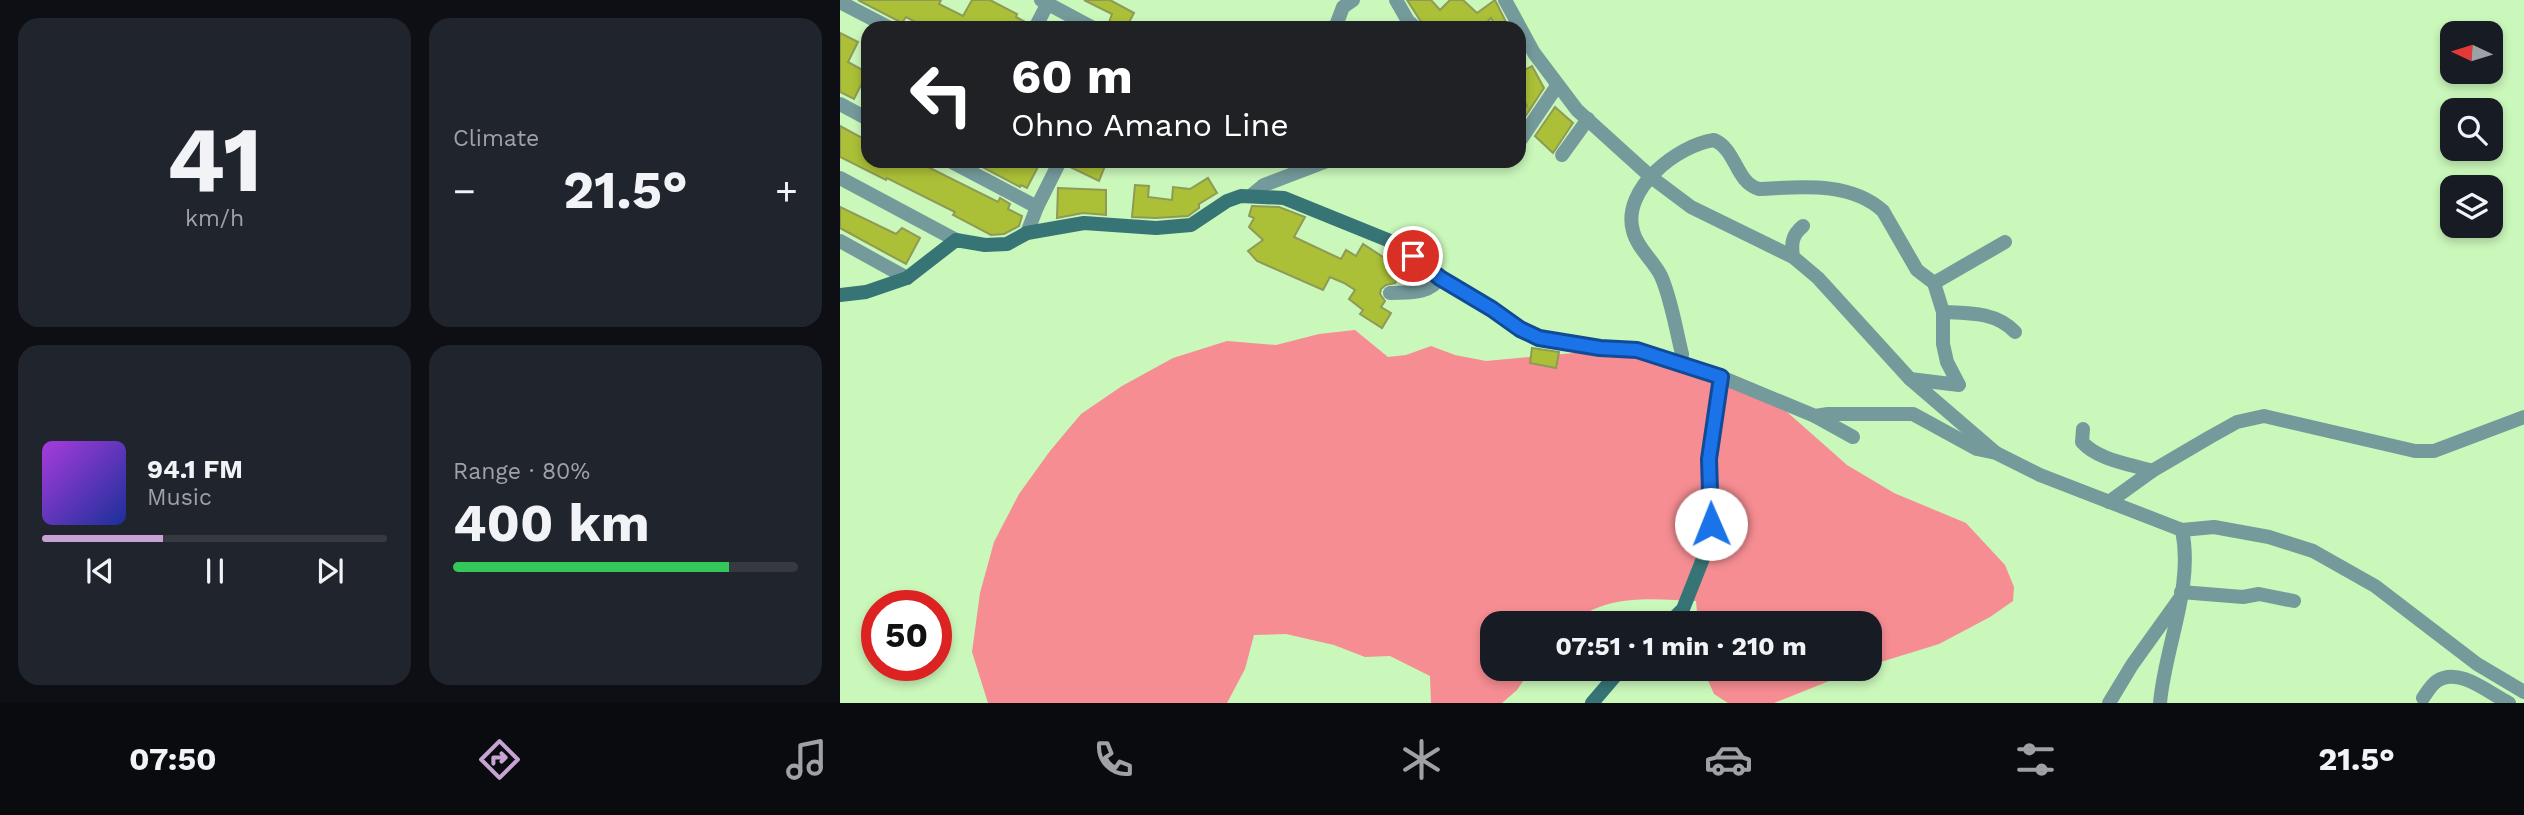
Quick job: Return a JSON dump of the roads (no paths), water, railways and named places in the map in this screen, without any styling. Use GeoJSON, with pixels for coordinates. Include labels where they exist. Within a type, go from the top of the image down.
{"type":"FeatureCollection","features":[{"type":"Feature","properties":{"kind":"main road"},"geometry":{"type":"LineString","coordinates":[[840,295],[866,292],[906,278],[957,240],[985,245],[1007,244],[1027,233],[1084,223],[1156,228],[1191,225],[1241,195],[1284,198],[1400,245],[1440,278],[1520,329],[1539,338],[1600,348],[1637,350],[1721,377],[1709,459],[1711,524],[1706,551],[1680,611]]}},
{"type":"Feature","properties":{"kind":"main road"},"geometry":{"type":"LineString","coordinates":[[1592,703],[1611,681]]}},
{"type":"Feature","properties":{"kind":"street"},"geometry":{"type":"LineString","coordinates":[[1396,0],[1408,21]]}},
{"type":"Feature","properties":{"kind":"street"},"geometry":{"type":"LineString","coordinates":[[1505,0],[1513,21]]}},
{"type":"Feature","properties":{"kind":"street"},"geometry":{"type":"LineString","coordinates":[[840,2],[877,21]]}},
{"type":"Feature","properties":{"kind":"street"},"geometry":{"type":"LineString","coordinates":[[1037,21],[1044,2],[1080,21]]}},
{"type":"Feature","properties":{"kind":"street"},"geometry":{"type":"LineString","coordinates":[[1337,21],[1342,3]]}},
{"type":"Feature","properties":{"kind":"street"},"geometry":{"type":"LineString","coordinates":[[1526,50],[1588,119],[1651,177],[1691,207],[1793,257],[1818,278],[1910,379],[1996,453]]}},
{"type":"Feature","properties":{"kind":"street"},"geometry":{"type":"LineString","coordinates":[[1526,132],[1557,86]]}},
{"type":"Feature","properties":{"kind":"street"},"geometry":{"type":"LineString","coordinates":[[840,104],[861,115]]}},
{"type":"Feature","properties":{"kind":"street"},"geometry":{"type":"LineString","coordinates":[[1562,155],[1588,119]]}},
{"type":"Feature","properties":{"kind":"street"},"geometry":{"type":"LineString","coordinates":[[1681,364],[1682,354],[1662,278],[1633,233],[1634,205],[1651,177],[1667,159],[1714,140],[1727,147],[1742,177],[1753,187],[1759,189],[1810,179],[1876,205],[1883,211],[1917,270],[1934,283],[1943,312],[1943,344],[1947,362],[1959,385],[1910,379]]}},
{"type":"Feature","properties":{"kind":"street"},"geometry":{"type":"LineString","coordinates":[[972,168],[1037,207]]}},
{"type":"Feature","properties":{"kind":"street"},"geometry":{"type":"LineString","coordinates":[[1027,233],[1056,168]]}},
{"type":"Feature","properties":{"kind":"street"},"geometry":{"type":"LineString","coordinates":[[1252,195],[1264,184],[1308,168]]}},
{"type":"Feature","properties":{"kind":"street"},"geometry":{"type":"LineString","coordinates":[[840,178],[957,240]]}},
{"type":"Feature","properties":{"kind":"street"},"geometry":{"type":"LineString","coordinates":[[1793,257],[1792,239],[1795,232],[1803,226]]}},
{"type":"Feature","properties":{"kind":"street"},"geometry":{"type":"LineString","coordinates":[[840,241],[906,278]]}},
{"type":"Feature","properties":{"kind":"street"},"geometry":{"type":"LineString","coordinates":[[1934,283],[2005,242]]}},
{"type":"Feature","properties":{"kind":"street"},"geometry":{"type":"LineString","coordinates":[[1390,293],[1420,292],[1436,284],[1440,278]]}},
{"type":"Feature","properties":{"kind":"street"},"geometry":{"type":"LineString","coordinates":[[1943,312],[1990,316],[2004,322],[2015,332]]}},
{"type":"Feature","properties":{"kind":"street"},"geometry":{"type":"LineString","coordinates":[[1721,377],[1815,416],[1853,437]]}},
{"type":"Feature","properties":{"kind":"street"},"geometry":{"type":"LineString","coordinates":[[1815,416],[1913,414],[1977,449],[1996,453],[2040,474],[2182,530],[2214,527],[2269,537],[2313,551],[2375,586],[2476,664],[2524,692]]}},
{"type":"Feature","properties":{"kind":"street"},"geometry":{"type":"LineString","coordinates":[[2109,502],[2152,471],[2237,422],[2264,416],[2415,451],[2434,451],[2524,416]]}},
{"type":"Feature","properties":{"kind":"street"},"geometry":{"type":"LineString","coordinates":[[2083,429],[2082,442],[2088,448],[2101,455],[2152,471]]}},
{"type":"Feature","properties":{"kind":"street"},"geometry":{"type":"LineString","coordinates":[[2160,703],[2163,675],[2186,564],[2182,530]]}},
{"type":"Feature","properties":{"kind":"street"},"geometry":{"type":"LineString","coordinates":[[2180,595],[2243,597],[2259,594],[2294,601]]}},
{"type":"Feature","properties":{"kind":"street"},"geometry":{"type":"LineString","coordinates":[[2109,703],[2180,595]]}},
{"type":"Feature","properties":{"kind":"street"},"geometry":{"type":"LineString","coordinates":[[2423,698],[2436,681],[2448,676],[2468,680],[2509,703]]}}]}
